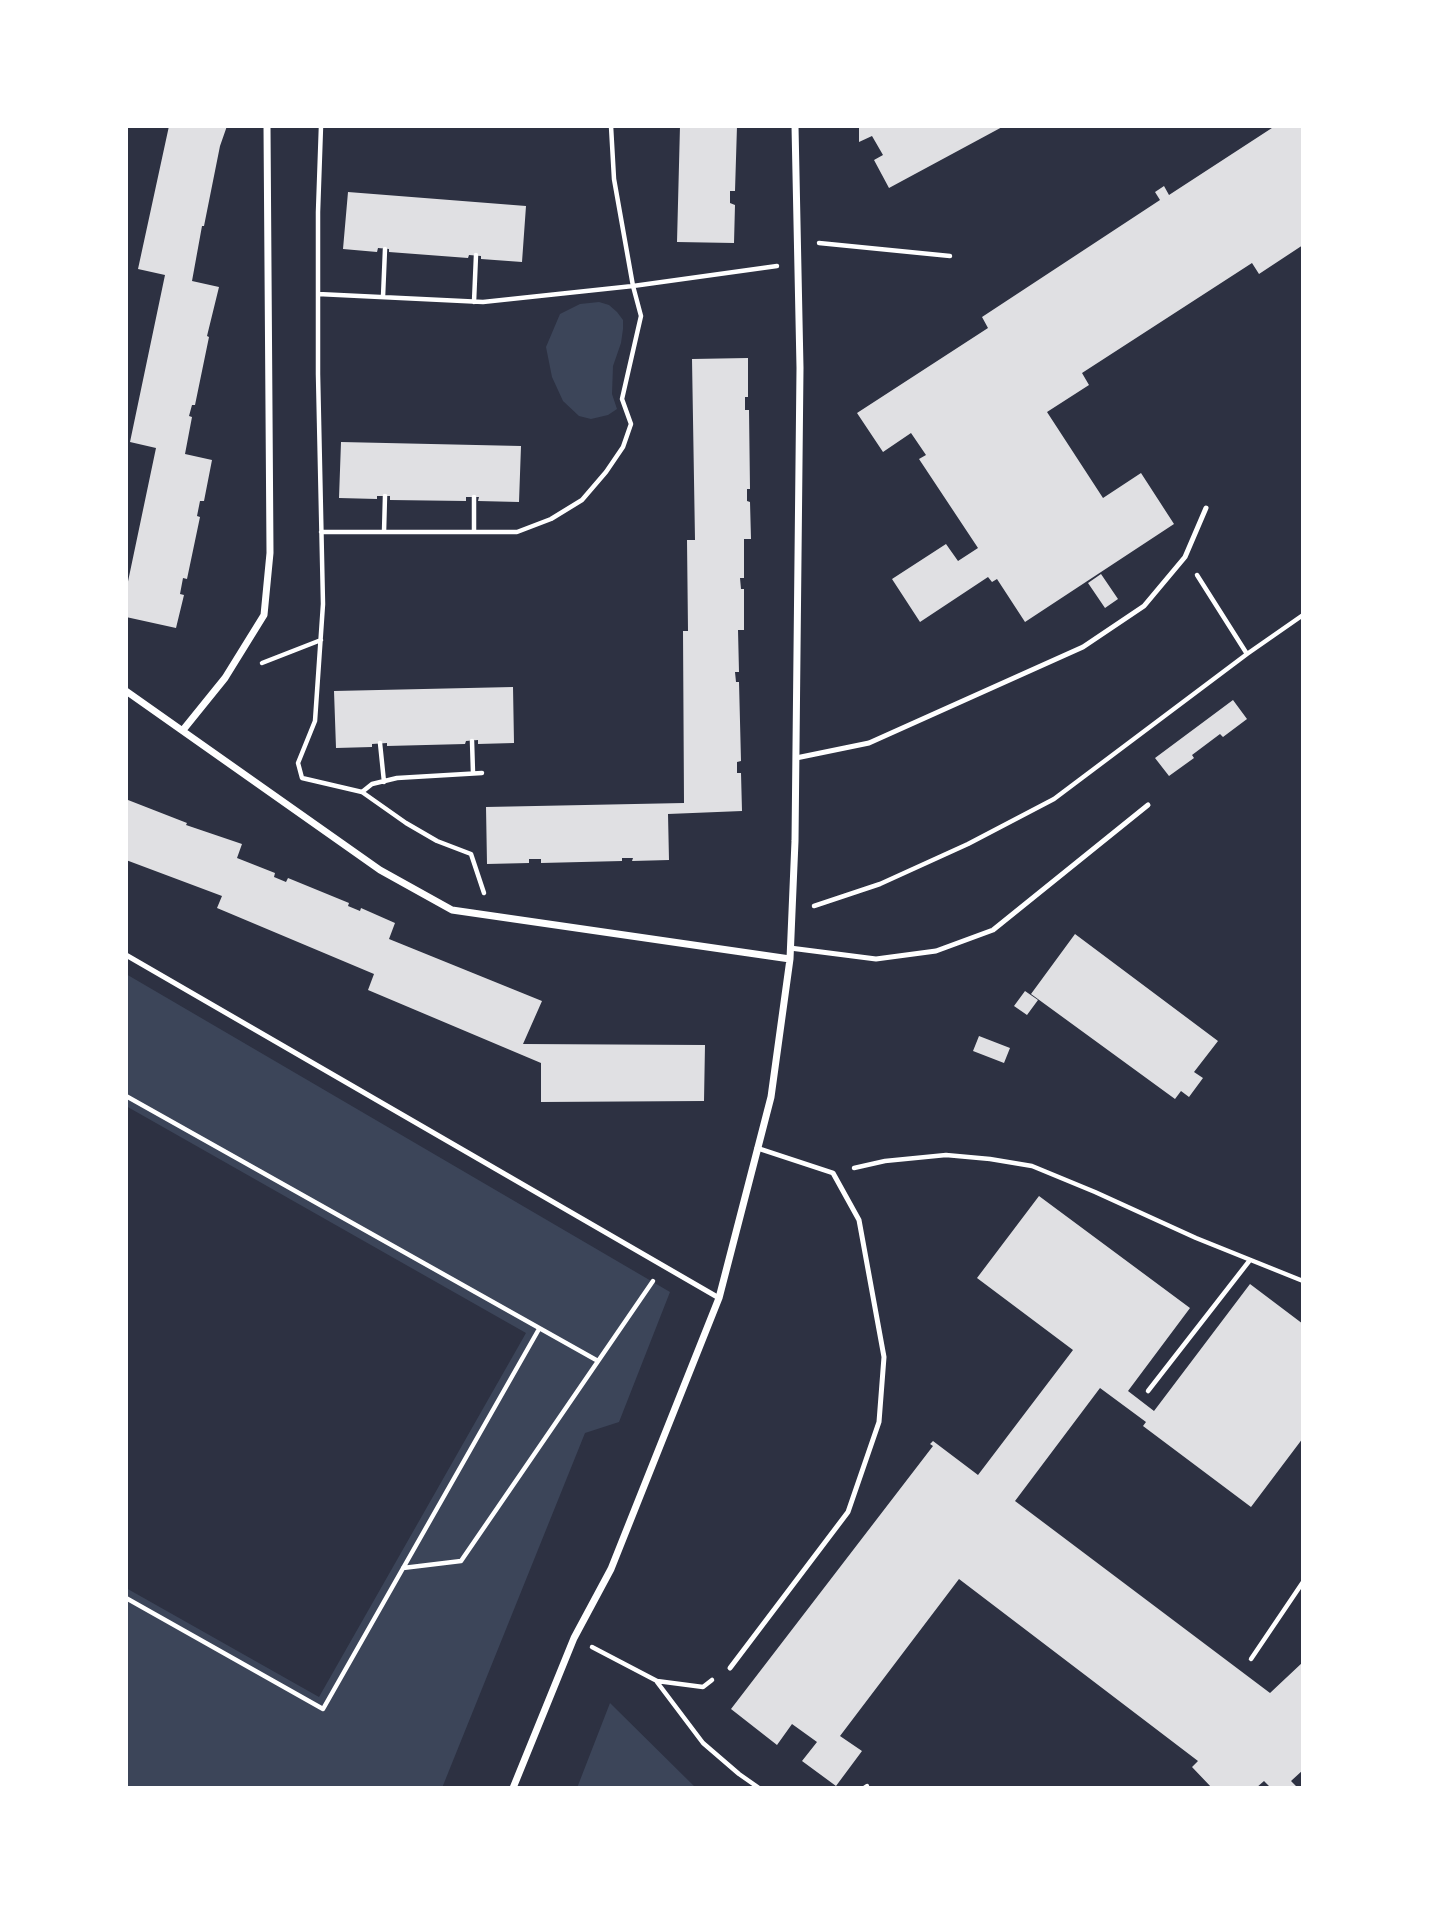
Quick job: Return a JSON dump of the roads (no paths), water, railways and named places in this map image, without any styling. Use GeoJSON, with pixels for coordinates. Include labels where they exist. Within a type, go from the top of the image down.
{"type":"FeatureCollection","features":[{"type":"Feature","properties":{"kind":"street"},"geometry":{"type":"LineString","coordinates":[[183,730],[225,678],[264,615],[270,553],[267,126]]}},
{"type":"Feature","properties":{"kind":"street"},"geometry":{"type":"LineString","coordinates":[[513,1788],[574,1638],[611,1569],[719,1298],[771,1097],[790,959],[795,841],[800,368],[795,126]]}},
{"type":"Feature","properties":{"kind":"street"},"geometry":{"type":"LineString","coordinates":[[126,691],[380,870],[452,910],[790,959]]}},
{"type":"Feature","properties":{"kind":"lane"},"geometry":{"type":"LineString","coordinates":[[796,758],[869,743],[1083,647],[1144,606],[1185,557],[1206,508]]}},
{"type":"Feature","properties":{"kind":"lane"},"geometry":{"type":"LineString","coordinates":[[790,948],[876,959],[936,951],[993,930],[1149,805]]}},
{"type":"Feature","properties":{"kind":"lane"},"geometry":{"type":"LineString","coordinates":[[126,955],[719,1298]]}},
{"type":"Feature","properties":{"kind":"lane"},"geometry":{"type":"LineString","coordinates":[[730,1668],[848,1512],[880,1422],[884,1357],[859,1220],[833,1173],[757,1148]]}}]}
